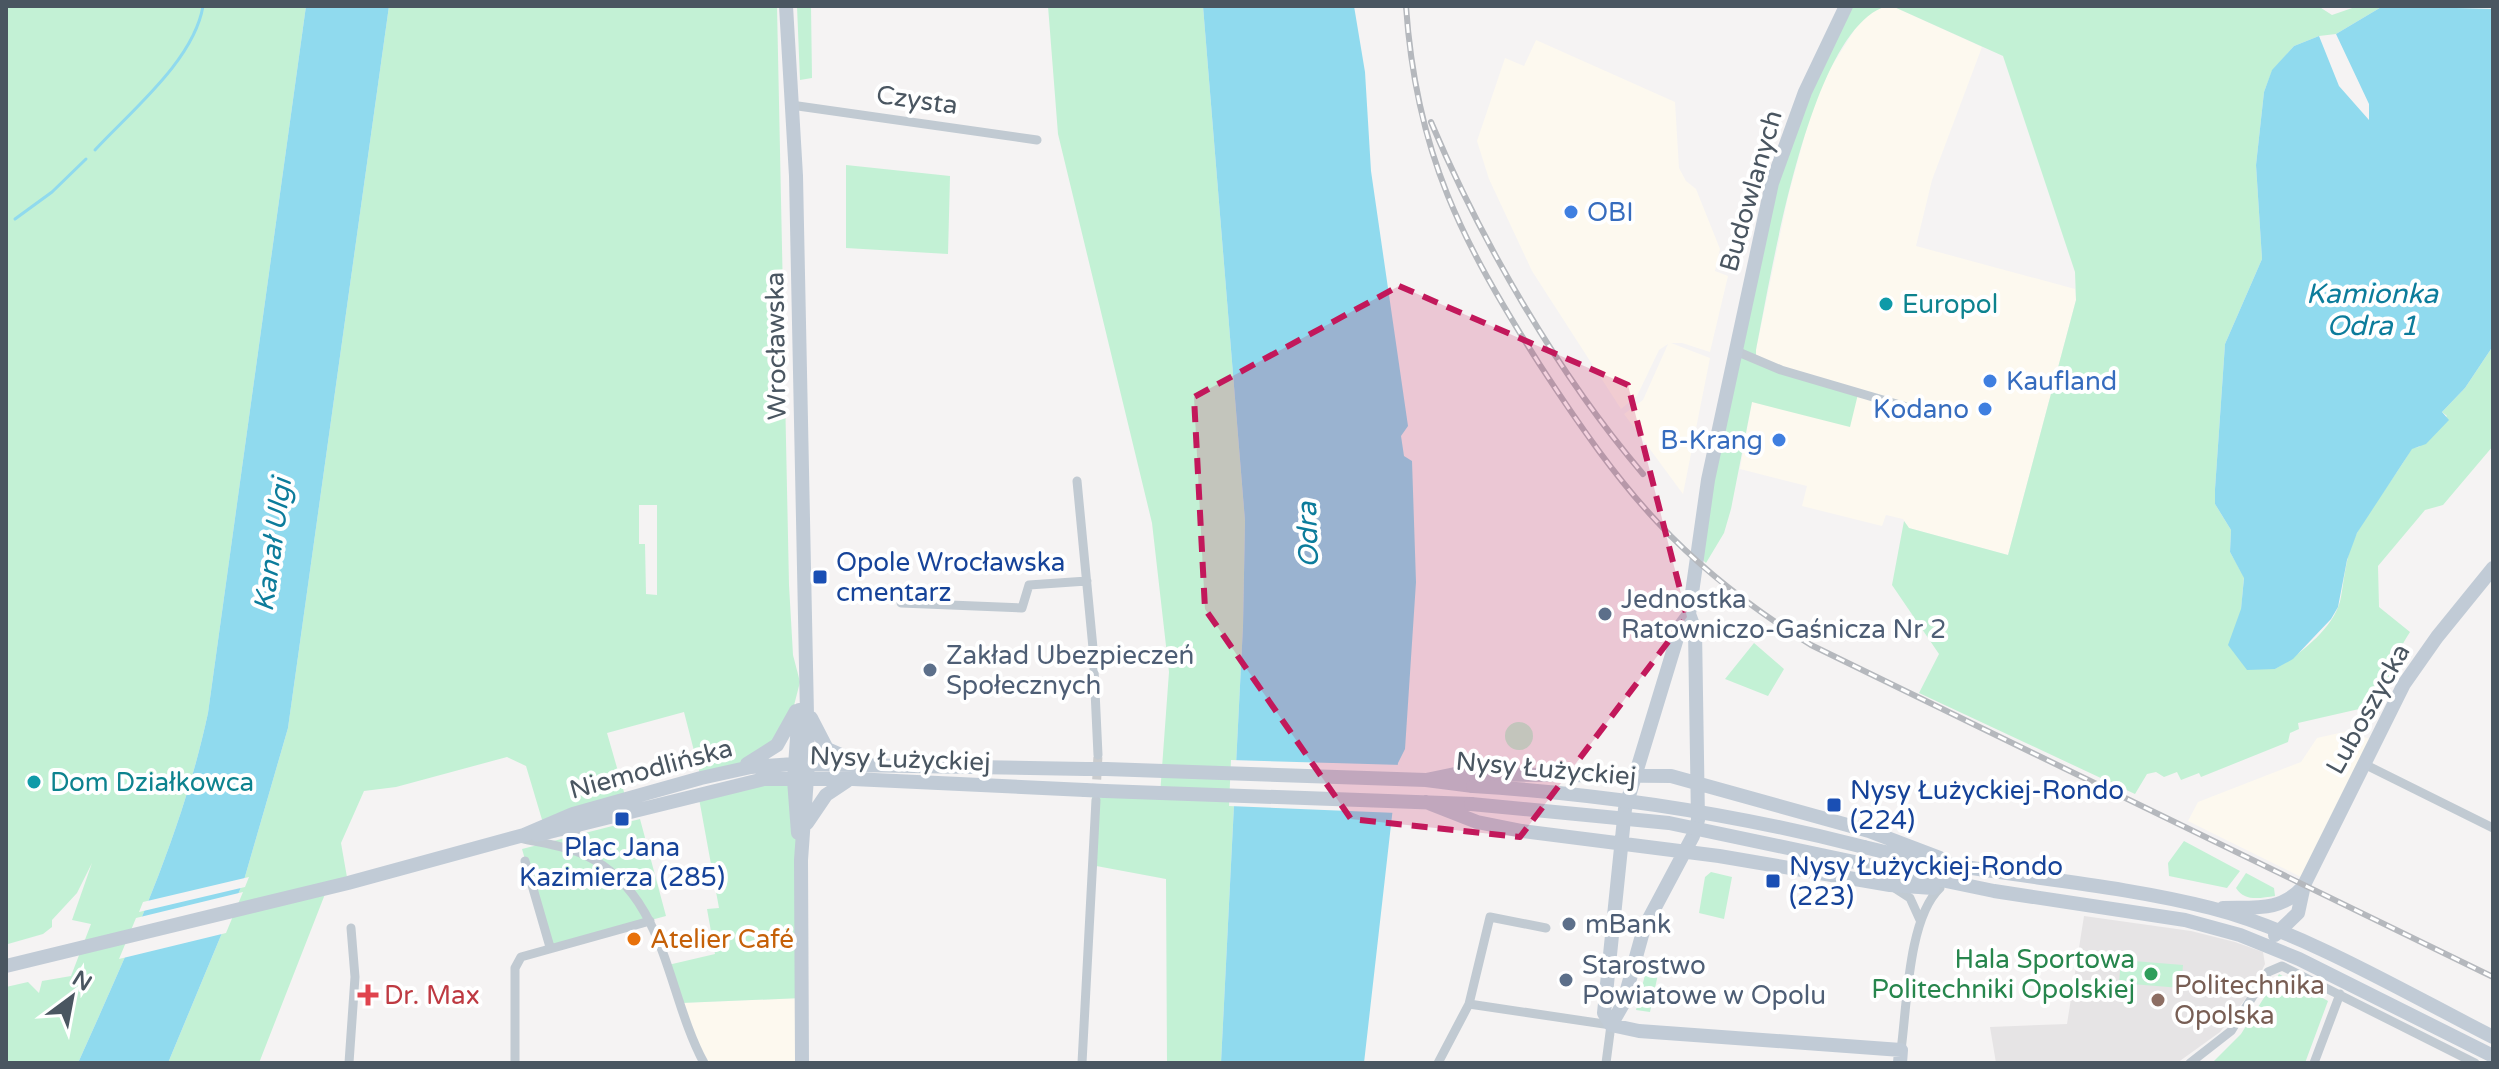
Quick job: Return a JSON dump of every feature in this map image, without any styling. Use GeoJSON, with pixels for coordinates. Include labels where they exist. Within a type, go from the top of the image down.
{"type":"FeatureCollection","features":[{"type":"Feature","properties":{"kind":"main road","name":"Wrocławska"},"geometry":{"type":"LineString","coordinates":[[786,6],[801,362],[804,686],[801,772],[802,1063]]}},
{"type":"Feature","properties":{"kind":"main road","name":"Budowlanych"},"geometry":{"type":"LineString","coordinates":[[1689,614],[1695,630],[1700,786],[1698,820],[1685,852],[1644,928],[1623,1004],[1611,1025],[1604,1013],[1625,809],[1638,775],[1681,625],[1689,614],[1708,480],[1758,239],[1778,163],[1805,92],[1846,6]]}},
{"type":"Feature","properties":{"kind":"main road","name":"Luboszycka"},"geometry":{"type":"LineString","coordinates":[[2293,919],[2304,885],[2409,677],[2487,586],[2493,568]]}},
{"type":"Feature","properties":{"kind":"main road"},"geometry":{"type":"LineString","coordinates":[[804,705],[822,743],[830,751],[876,765]]}},
{"type":"Feature","properties":{"kind":"main road"},"geometry":{"type":"LineString","coordinates":[[733,770],[777,745],[804,705]]}},
{"type":"Feature","properties":{"kind":"main road","name":"Nysy Łużyckiej"},"geometry":{"type":"LineString","coordinates":[[801,772],[876,765],[1455,779],[1473,786],[1556,792],[1679,807],[1962,868],[2215,909],[2280,932],[2493,1037]]}},
{"type":"Feature","properties":{"kind":"main road","name":"Niemodlińska"},"geometry":{"type":"LineString","coordinates":[[520,836],[573,814],[733,770],[801,772]]}},
{"type":"Feature","properties":{"kind":"main road","name":"Wrocławska"},"geometry":{"type":"LineString","coordinates":[[801,772],[804,830],[801,860]]}},
{"type":"Feature","properties":{"kind":"main road","name":"Nysy Łużyckiej"},"geometry":{"type":"LineString","coordinates":[[801,772],[853,779],[1096,794],[1163,793],[1471,804],[1669,823],[1976,887],[2185,920],[2240,935]]}},
{"type":"Feature","properties":{"kind":"main road","name":"Niemodlińska"},"geometry":{"type":"LineString","coordinates":[[6,966],[308,894],[520,836],[578,826],[742,782],[801,772]]}},
{"type":"Feature","properties":{"kind":"main road"},"geometry":{"type":"LineString","coordinates":[[1455,779],[1671,776],[1869,831],[1962,868]]}},
{"type":"Feature","properties":{"kind":"main road"},"geometry":{"type":"LineString","coordinates":[[804,830],[819,802],[853,779]]}},
{"type":"Feature","properties":{"kind":"main road"},"geometry":{"type":"LineString","coordinates":[[1426,802],[1497,826],[1621,842],[1890,885],[1976,887]]}},
{"type":"Feature","properties":{"kind":"main road"},"geometry":{"type":"LineString","coordinates":[[2215,909],[2274,907],[2293,897],[2304,885]]}},
{"type":"Feature","properties":{"kind":"main road"},"geometry":{"type":"LineString","coordinates":[[2240,935],[2265,938],[2280,932],[2293,919],[2300,935],[2323,952]]}},
{"type":"Feature","properties":{"kind":"main road"},"geometry":{"type":"LineString","coordinates":[[2240,935],[2299,959],[2493,1056]]}},
{"type":"Feature","properties":{"kind":"main road"},"geometry":{"type":"LineString","coordinates":[[1611,1025],[1639,1031],[1901,1057]]}},
{"type":"Feature","properties":{"kind":"street","name":"Czysta"},"geometry":{"type":"LineString","coordinates":[[791,105],[1037,140]]}},
{"type":"Feature","properties":{"kind":"street"},"geometry":{"type":"LineString","coordinates":[[1736,351],[1781,370],[1917,410]]}},
{"type":"Feature","properties":{"kind":"street"},"geometry":{"type":"LineString","coordinates":[[1077,481],[1099,731],[1098,755]]}},
{"type":"Feature","properties":{"kind":"street"},"geometry":{"type":"LineString","coordinates":[[901,603],[1022,608],[1029,585],[1087,581]]}},
{"type":"Feature","properties":{"kind":"street"},"geometry":{"type":"LineString","coordinates":[[2364,764],[2493,828]]}},
{"type":"Feature","properties":{"kind":"street"},"geometry":{"type":"LineString","coordinates":[[1082,1063],[1096,794]]}},
{"type":"Feature","properties":{"kind":"street"},"geometry":{"type":"LineString","coordinates":[[578,826],[574,835],[581,853]]}},
{"type":"Feature","properties":{"kind":"street"},"geometry":{"type":"LineString","coordinates":[[520,836],[581,853],[622,882],[650,921],[704,1063]]}},
{"type":"Feature","properties":{"kind":"street"},"geometry":{"type":"LineString","coordinates":[[525,861],[550,947]]}},
{"type":"Feature","properties":{"kind":"street"},"geometry":{"type":"LineString","coordinates":[[1890,885],[1910,898],[1920,920]]}},
{"type":"Feature","properties":{"kind":"street"},"geometry":{"type":"LineString","coordinates":[[1901,1057],[1920,920],[1931,896],[1940,888]]}},
{"type":"Feature","properties":{"kind":"street"},"geometry":{"type":"LineString","coordinates":[[1438,1063],[1469,1004],[1490,917],[1546,928]]}},
{"type":"Feature","properties":{"kind":"street"},"geometry":{"type":"LineString","coordinates":[[515,1063],[517,962],[528,954],[550,947],[650,921]]}},
{"type":"Feature","properties":{"kind":"street"},"geometry":{"type":"LineString","coordinates":[[349,1063],[355,977],[351,928]]}},
{"type":"Feature","properties":{"kind":"street"},"geometry":{"type":"LineString","coordinates":[[2190,1063],[2231,1031],[2268,972],[2282,966],[2475,1063]]}},
{"type":"Feature","properties":{"kind":"street"},"geometry":{"type":"LineString","coordinates":[[2314,1063],[2340,994]]}},
{"type":"Feature","properties":{"kind":"street"},"geometry":{"type":"LineString","coordinates":[[1469,1004],[1611,1025],[1606,1063]]}},
{"type":"Feature","properties":{"kind":"highlighted area"},"geometry":{"type":"Polygon","coordinates":[[[1399,286],[1628,385],[1687,617],[1520,837],[1351,819],[1205,609],[1194,397],[1399,286]]]}},
{"type":"Feature","properties":{"kind":"shaded area"},"geometry":{"type":"Polygon","coordinates":[[[1892,6],[1982,47],[1932,180],[1916,246],[2075,289],[2076,300],[2008,555],[1909,528],[1903,519],[1886,515],[1882,526],[1802,506],[1807,486],[1740,469],[1752,402],[1850,426],[1781,370],[1756,357],[1756,350],[1788,197],[1812,109],[1830,69],[1857,26],[1875,9],[1892,6]]]}},
{"type":"Feature","properties":{"kind":"shaded area"},"geometry":{"type":"Polygon","coordinates":[[[1536,40],[1675,102],[1679,168],[1686,181],[1696,189],[1720,249],[1715,271],[1728,276],[1710,352],[1682,343],[1671,343],[1710,358],[1683,494],[1624,414],[1643,400],[1668,344],[1659,350],[1637,396],[1621,409],[1532,271],[1489,179],[1477,141],[1505,58],[1524,66],[1536,40]]]}},
{"type":"Feature","properties":{"kind":"shaded area"},"geometry":{"type":"Polygon","coordinates":[[[2348,731],[2375,741],[2307,880],[2188,821],[2198,802],[2301,762],[2317,738],[2348,731]]]}},
{"type":"Feature","properties":{"kind":"shaded area","name":"Politechnika Opolska"},"geometry":{"type":"Polygon","coordinates":[[[2084,916],[2191,931],[2235,942],[2263,952],[2265,964],[2253,989],[2220,1032],[2177,1063],[1996,1063],[1990,1027],[2067,1024],[2084,916]]]}},
{"type":"Feature","properties":{"kind":"shaded area"},"geometry":{"type":"Polygon","coordinates":[[[802,998],[802,1063],[704,1063],[681,1003],[802,998]]]}},
{"type":"Feature","properties":{"kind":"green space"},"geometry":{"type":"Polygon","coordinates":[[[6,6],[306,6],[208,713],[169,847],[135,934],[78,1063],[6,1063],[6,987],[28,982],[39,993],[42,981],[71,976],[91,924],[72,920],[92,863],[77,893],[52,920],[52,927],[43,934],[8,944],[6,6]]]}},
{"type":"Feature","properties":{"kind":"green space"},"geometry":{"type":"Polygon","coordinates":[[[389,6],[777,6],[789,585],[793,655],[800,682],[790,721],[768,753],[701,778],[684,712],[607,733],[626,799],[543,823],[526,766],[507,757],[396,787],[364,791],[341,843],[348,883],[327,889],[259,1063],[168,1063],[244,880],[288,728],[389,6]],[[639,505],[639,544],[645,544],[646,594],[657,595],[657,505],[639,505]]]}},
{"type":"Feature","properties":{"kind":"green space"},"geometry":{"type":"Polygon","coordinates":[[[797,6],[811,6],[812,78],[800,80],[797,6]]]}},
{"type":"Feature","properties":{"kind":"green space"},"geometry":{"type":"Polygon","coordinates":[[[1048,6],[1203,6],[1245,521],[1243,626],[1221,1063],[1167,1063],[1166,879],[1091,865],[1092,793],[1160,795],[1169,672],[1152,523],[1058,134],[1048,6]]]}},
{"type":"Feature","properties":{"kind":"green space"},"geometry":{"type":"Polygon","coordinates":[[[1846,6],[1887,6],[1860,24],[1836,59],[1815,105],[1783,215],[1756,357],[1859,390],[1850,427],[1752,402],[1731,509],[1724,533],[1706,563],[1696,554],[1772,183],[1846,6]]]}},
{"type":"Feature","properties":{"kind":"green space"},"geometry":{"type":"Polygon","coordinates":[[[1892,6],[2318,6],[2332,15],[2358,6],[2383,6],[2336,34],[2319,36],[2294,46],[2272,71],[2264,92],[2256,165],[2262,259],[2225,344],[2215,489],[2215,504],[2231,530],[2230,552],[2244,577],[2241,610],[2275,669],[2305,648],[2332,619],[2341,597],[2348,555],[2358,531],[2412,448],[2419,447],[2447,416],[2442,412],[2465,388],[2493,346],[2493,446],[2443,505],[2425,510],[2378,566],[2379,607],[2410,632],[2396,659],[2381,704],[2298,723],[2299,729],[2290,733],[2288,742],[2201,777],[2199,773],[2181,780],[2177,772],[2164,777],[2156,772],[2147,774],[2135,794],[1919,693],[1939,654],[1892,585],[1904,521],[1909,528],[2008,555],[2076,300],[2075,272],[2003,56],[1892,6]]]}},
{"type":"Feature","properties":{"kind":"green space"},"geometry":{"type":"Polygon","coordinates":[[[846,165],[950,176],[948,254],[846,248],[846,165]]]}},
{"type":"Feature","properties":{"kind":"green space"},"geometry":{"type":"Polygon","coordinates":[[[1754,643],[1784,669],[1768,696],[1725,679],[1754,643]]]}},
{"type":"Feature","properties":{"kind":"green space"},"geometry":{"type":"Polygon","coordinates":[[[1519,722],[1529,726],[1533,736],[1529,746],[1519,750],[1509,746],[1505,736],[1509,726],[1519,722]]]}},
{"type":"Feature","properties":{"kind":"green space"},"geometry":{"type":"Polygon","coordinates":[[[794,780],[802,998],[681,1003],[668,965],[715,954],[707,909],[719,908],[698,793],[794,780]]]}},
{"type":"Feature","properties":{"kind":"green space"},"geometry":{"type":"Polygon","coordinates":[[[640,819],[666,916],[550,947],[522,849],[640,819]]]}},
{"type":"Feature","properties":{"kind":"green space"},"geometry":{"type":"Polygon","coordinates":[[[2184,841],[2240,871],[2227,888],[2169,876],[2168,863],[2184,841]]]}},
{"type":"Feature","properties":{"kind":"green space"},"geometry":{"type":"Polygon","coordinates":[[[1711,872],[1732,877],[1724,919],[1699,913],[1705,877],[1711,872]]]}},
{"type":"Feature","properties":{"kind":"green space"},"geometry":{"type":"Polygon","coordinates":[[[2246,873],[2274,888],[2275,896],[2253,898],[2240,892],[2236,888],[2246,873]]]}},
{"type":"Feature","properties":{"kind":"green space","name":"Hala Sportowa Politechniki Opolskiej"},"geometry":{"type":"Polygon","coordinates":[[[2121,960],[2183,965],[2181,988],[2119,983],[2121,960]]]}},
{"type":"Feature","properties":{"kind":"green space"},"geometry":{"type":"Polygon","coordinates":[[[1646,971],[1658,974],[1650,1012],[1636,1010],[1646,971]]]}},
{"type":"Feature","properties":{"kind":"green space"},"geometry":{"type":"Polygon","coordinates":[[[2279,974],[2328,1001],[2305,1063],[2212,1063],[2241,1034],[2279,974]]]}},
{"type":"Feature","properties":{"kind":"water","name":"Kanał Ulgi"},"geometry":{"type":"Polygon","coordinates":[[[306,6],[389,6],[288,728],[244,880],[168,1063],[78,1063],[135,934],[169,847],[208,713],[306,6]]]}},
{"type":"Feature","properties":{"kind":"water","name":"Odra"},"geometry":{"type":"Polygon","coordinates":[[[1203,6],[1354,6],[1365,72],[1371,171],[1408,426],[1401,436],[1404,456],[1412,461],[1416,582],[1405,749],[1398,763],[1364,1063],[1221,1063],[1243,626],[1245,521],[1203,6]]]}},
{"type":"Feature","properties":{"kind":"water","name":"Kamionka Odra 1"},"geometry":{"type":"Polygon","coordinates":[[[2383,6],[2493,9],[2493,346],[2465,388],[2442,412],[2449,420],[2426,444],[2412,449],[2357,533],[2347,560],[2338,607],[2331,619],[2293,659],[2275,669],[2247,670],[2228,645],[2241,609],[2244,578],[2230,552],[2231,530],[2215,504],[2215,489],[2225,344],[2262,259],[2256,165],[2264,92],[2272,70],[2294,46],[2319,36],[2339,86],[2369,120],[2369,104],[2336,34],[2383,6]]]}},
{"type":"Feature","properties":{"kind":"pier"},"geometry":{"type":"Polygon","coordinates":[[[1231,760],[1402,765],[1397,813],[1229,806],[1231,760]]]}},
{"type":"Feature","properties":{"kind":"pier"},"geometry":{"type":"Polygon","coordinates":[[[249,877],[245,887],[139,912],[143,902],[249,877]]]}},
{"type":"Feature","properties":{"kind":"pier"},"geometry":{"type":"Polygon","coordinates":[[[243,892],[226,933],[119,959],[136,918],[243,892]]]}},
{"type":"Feature","properties":{"kind":"waterway"},"geometry":{"type":"LineString","coordinates":[[95,150],[175,65],[188,46],[203,6]]}},
{"type":"Feature","properties":{"kind":"waterway"},"geometry":{"type":"LineString","coordinates":[[15,219],[52,192],[86,159]]}},
{"type":"Feature","properties":{"kind":"tunnel"},"geometry":{"type":"LineString","coordinates":[[1096,793],[1098,755]]}},
{"type":"Feature","properties":{"kind":"railway"},"geometry":{"type":"LineString","coordinates":[[1406,6],[1420,107],[1432,152],[1466,236],[1512,320],[1570,410],[1628,488],[1690,554],[1725,585],[1811,645],[2493,977]]}},
{"type":"Feature","properties":{"kind":"railway"},"geometry":{"type":"LineString","coordinates":[[1431,122],[1474,214],[1524,306],[1581,394],[1643,474]]}},
{"type":"Feature","properties":{"kind":"place","name":"OBI"},"geometry":{"type":"Point","coordinates":[1571,212]}},
{"type":"Feature","properties":{"kind":"place","name":"Europol"},"geometry":{"type":"Point","coordinates":[1886,304]}},
{"type":"Feature","properties":{"kind":"place","name":"Kaufland"},"geometry":{"type":"Point","coordinates":[1990,381]}},
{"type":"Feature","properties":{"kind":"place","name":"Kodano"},"geometry":{"type":"Point","coordinates":[1985,409]}},
{"type":"Feature","properties":{"kind":"place","name":"B-Krang"},"geometry":{"type":"Point","coordinates":[1779,440]}},
{"type":"Feature","properties":{"kind":"place","name":"Opole Wrocławska cmentarz"},"geometry":{"type":"Point","coordinates":[820,577]}},
{"type":"Feature","properties":{"kind":"place","name":"Jednostka Ratowniczo-Gaśnicza Nr 2"},"geometry":{"type":"Point","coordinates":[1605,614]}},
{"type":"Feature","properties":{"kind":"place","name":"Zakład Ubezpieczeń Społecznych"},"geometry":{"type":"Point","coordinates":[930,670]}},
{"type":"Feature","properties":{"kind":"place","name":"Dom Działkowca"},"geometry":{"type":"Point","coordinates":[34,782]}},
{"type":"Feature","properties":{"kind":"place","name":"Nysy Łużyckiej-Rondo (224)"},"geometry":{"type":"Point","coordinates":[1834,805]}},
{"type":"Feature","properties":{"kind":"place","name":"Plac Jana Kazimierza (285)"},"geometry":{"type":"Point","coordinates":[622,819]}},
{"type":"Feature","properties":{"kind":"place","name":"Nysy Łużyckiej-Rondo (223)"},"geometry":{"type":"Point","coordinates":[1773,881]}},
{"type":"Feature","properties":{"kind":"place","name":"mBank"},"geometry":{"type":"Point","coordinates":[1569,924]}},
{"type":"Feature","properties":{"kind":"place","name":"Atelier Café"},"geometry":{"type":"Point","coordinates":[634,939]}},
{"type":"Feature","properties":{"kind":"place","name":"Hala Sportowa Politechniki Opolskiej"},"geometry":{"type":"Point","coordinates":[2151,974]}},
{"type":"Feature","properties":{"kind":"place","name":"Starostwo Powiatowe w Opolu"},"geometry":{"type":"Point","coordinates":[1566,980]}},
{"type":"Feature","properties":{"kind":"place","name":"Dr. Max"},"geometry":{"type":"Point","coordinates":[368,995]}},
{"type":"Feature","properties":{"kind":"place","name":"Politechnika Opolska"},"geometry":{"type":"Point","coordinates":[2158,1000]}}]}
